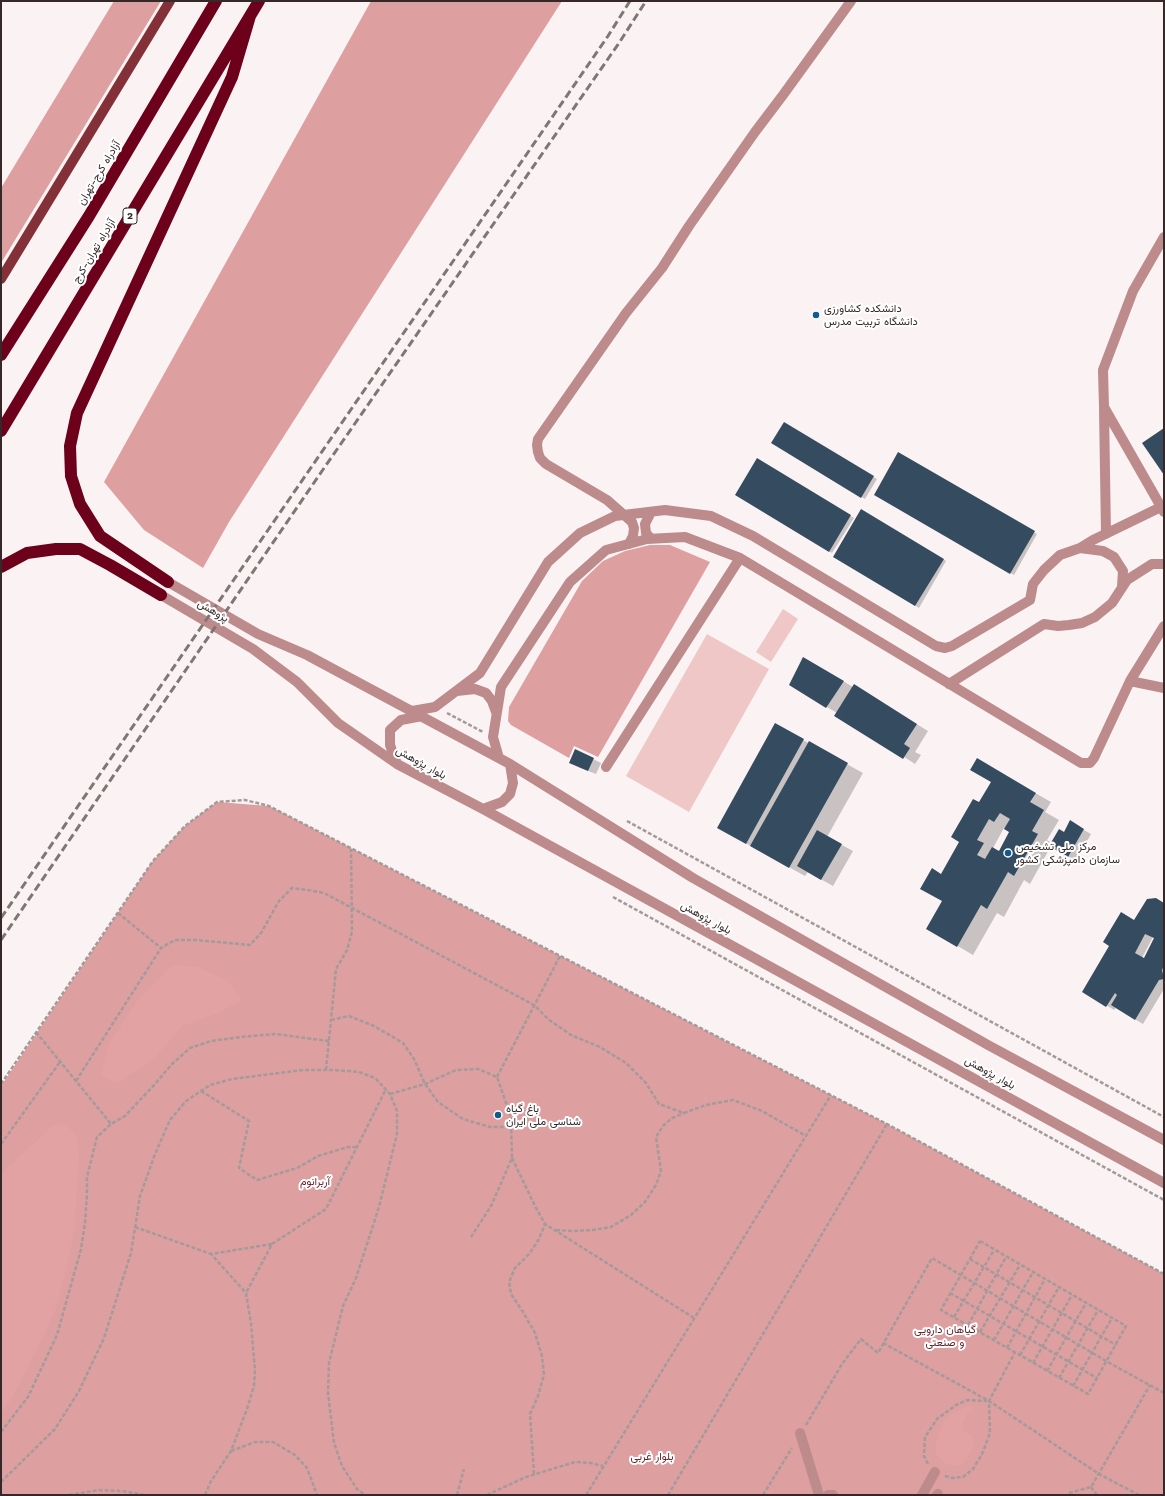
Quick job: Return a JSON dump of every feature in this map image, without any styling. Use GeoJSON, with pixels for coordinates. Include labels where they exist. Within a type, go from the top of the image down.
{"type":"FeatureCollection","features":[{"type":"Feature","properties":{"kind":"highway","name":"آزادراه کرج-تهران"},"geometry":{"type":"LineString","coordinates":[[1,355],[89,216],[216,1]]}},
{"type":"Feature","properties":{"kind":"highway","name":"آزادراه تهران-کرج"},"geometry":{"type":"LineString","coordinates":[[1,431],[259,1]]}},
{"type":"Feature","properties":{"kind":"highway"},"geometry":{"type":"LineString","coordinates":[[168,582],[100,536],[80,504],[71,476],[70,446],[77,413],[232,77],[250,16]]}},
{"type":"Feature","properties":{"kind":"highway"},"geometry":{"type":"LineString","coordinates":[[1,567],[27,553],[80,549],[160,595]]}},
{"type":"Feature","properties":{"kind":"main road"},"geometry":{"type":"LineString","coordinates":[[1,279],[170,1]]}},
{"type":"Feature","properties":{"kind":"street"},"geometry":{"type":"LineString","coordinates":[[629,544],[633,536],[634,528],[632,522],[607,500],[546,464],[540,458],[538,452],[538,439],[626,312],[662,268],[689,226],[755,132],[851,1]]}},
{"type":"Feature","properties":{"kind":"street"},"geometry":{"type":"LineString","coordinates":[[1106,534],[1104,370],[1133,291],[1164,236]]}},
{"type":"Feature","properties":{"kind":"street"},"geometry":{"type":"LineString","coordinates":[[412,711],[435,706],[480,673],[548,562],[580,533],[615,516],[665,510],[711,516],[753,536],[936,646],[945,648],[952,646],[1030,600],[1033,584],[1044,570],[1060,555],[1080,548],[1106,534],[1162,510],[1104,408]]}},
{"type":"Feature","properties":{"kind":"street"},"geometry":{"type":"LineString","coordinates":[[651,512],[645,524],[646,533],[651,539]]}},
{"type":"Feature","properties":{"kind":"street"},"geometry":{"type":"LineString","coordinates":[[499,758],[493,737],[501,687],[570,582],[606,550],[651,539],[685,537],[740,558],[1081,763],[1090,763],[1094,758],[1130,681],[1164,626]]}},
{"type":"Feature","properties":{"kind":"street"},"geometry":{"type":"LineString","coordinates":[[1080,548],[1103,551],[1114,558],[1123,571],[1122,586]]}},
{"type":"Feature","properties":{"kind":"street"},"geometry":{"type":"LineString","coordinates":[[606,767],[740,558]]}},
{"type":"Feature","properties":{"kind":"street"},"geometry":{"type":"LineString","coordinates":[[949,684],[1044,624],[1070,626],[1082,623],[1095,617],[1112,602],[1127,580],[1152,564],[1164,564]]}},
{"type":"Feature","properties":{"kind":"street","name":"پژوهش"},"geometry":{"type":"LineString","coordinates":[[168,582],[258,634],[307,655],[412,711]]}},
{"type":"Feature","properties":{"kind":"street","name":"پژوهش"},"geometry":{"type":"LineString","coordinates":[[160,595],[253,649]]}},
{"type":"Feature","properties":{"kind":"street","name":"بلوار پژوهش"},"geometry":{"type":"LineString","coordinates":[[253,649],[297,682],[338,723],[397,764],[483,809],[1164,1182]]}},
{"type":"Feature","properties":{"kind":"street"},"geometry":{"type":"LineString","coordinates":[[1130,681],[1164,688]]}},
{"type":"Feature","properties":{"kind":"street"},"geometry":{"type":"LineString","coordinates":[[455,692],[475,689],[486,693],[492,701],[497,714]]}},
{"type":"Feature","properties":{"kind":"street"},"geometry":{"type":"LineString","coordinates":[[412,711],[510,764],[693,878],[988,1044],[1164,1140]]}},
{"type":"Feature","properties":{"kind":"street"},"geometry":{"type":"LineString","coordinates":[[397,764],[390,745],[390,730],[401,720],[422,716]]}},
{"type":"Feature","properties":{"kind":"street"},"geometry":{"type":"LineString","coordinates":[[483,809],[502,802],[510,794],[513,783],[510,764]]}},
{"type":"Feature","properties":{"kind":"street"},"geometry":{"type":"LineString","coordinates":[[800,1433],[819,1495]]}},
{"type":"Feature","properties":{"kind":"street"},"geometry":{"type":"LineString","coordinates":[[922,1495],[935,1472]]}},
{"type":"Feature","properties":{"kind":"street"},"geometry":{"type":"LineString","coordinates":[[828,1495],[833,1495]]}},
{"type":"Feature","properties":{"kind":"path"},"geometry":{"type":"LineString","coordinates":[[435,706],[493,737]]}},
{"type":"Feature","properties":{"kind":"path"},"geometry":{"type":"LineString","coordinates":[[1,1084],[153,861],[185,826],[217,802],[245,800],[269,806],[831,1095],[1164,1274]]}},
{"type":"Feature","properties":{"kind":"path"},"geometry":{"type":"LineString","coordinates":[[626,820],[1164,1117]]}},
{"type":"Feature","properties":{"kind":"path"},"geometry":{"type":"LineString","coordinates":[[326,1070],[336,969],[347,950],[352,932],[350,848]]}},
{"type":"Feature","properties":{"kind":"path"},"geometry":{"type":"LineString","coordinates":[[76,1081],[161,948],[175,940],[196,940],[250,945],[261,934],[279,902],[292,888],[324,893],[534,1005],[548,1019],[571,1036],[600,1048],[626,1063],[646,1083],[659,1104],[684,1113]]}},
{"type":"Feature","properties":{"kind":"path"},"geometry":{"type":"LineString","coordinates":[[613,898],[1164,1200]]}},
{"type":"Feature","properties":{"kind":"path"},"geometry":{"type":"LineString","coordinates":[[118,913],[161,948]]}},
{"type":"Feature","properties":{"kind":"path"},"geometry":{"type":"LineString","coordinates":[[560,956],[497,1077],[511,1117],[512,1158],[545,1224],[694,1318]]}},
{"type":"Feature","properties":{"kind":"path"},"geometry":{"type":"LineString","coordinates":[[331,1020],[349,1016],[374,1026],[403,1043],[414,1059],[425,1084],[438,1102],[463,1119],[490,1128],[511,1127]]}},
{"type":"Feature","properties":{"kind":"path"},"geometry":{"type":"LineString","coordinates":[[36,1032],[111,1124]]}},
{"type":"Feature","properties":{"kind":"path"},"geometry":{"type":"LineString","coordinates":[[1,1432],[28,1397],[57,1335],[81,1249],[85,1223],[87,1177],[90,1159],[97,1137],[111,1124],[125,1116],[172,1064],[190,1048],[211,1041],[275,1034],[328,1041]]}},
{"type":"Feature","properties":{"kind":"path"},"geometry":{"type":"LineString","coordinates":[[1,1144],[60,1062]]}},
{"type":"Feature","properties":{"kind":"path"},"geometry":{"type":"LineString","coordinates":[[390,1094],[425,1084],[456,1070],[478,1069],[497,1077]]}},
{"type":"Feature","properties":{"kind":"path"},"geometry":{"type":"LineString","coordinates":[[1,1482],[55,1429],[79,1391],[104,1338],[131,1253],[140,1196],[155,1154],[170,1120],[186,1101],[210,1085],[232,1079],[304,1070],[326,1070],[359,1072],[375,1078],[390,1094],[397,1111],[396,1142],[379,1207],[356,1278],[343,1306],[328,1363],[328,1393],[334,1443],[342,1466],[357,1489],[365,1495]]}},
{"type":"Feature","properties":{"kind":"path"},"geometry":{"type":"LineString","coordinates":[[210,1254],[272,1244],[326,1209],[386,1089]]}},
{"type":"Feature","properties":{"kind":"path"},"geometry":{"type":"LineString","coordinates":[[201,1091],[249,1121],[239,1168],[257,1180],[297,1168],[318,1156],[348,1147],[357,1147]]}},
{"type":"Feature","properties":{"kind":"path"},"geometry":{"type":"LineString","coordinates":[[586,1495],[831,1095]]}},
{"type":"Feature","properties":{"kind":"path"},"geometry":{"type":"LineString","coordinates":[[555,1230],[593,1230],[611,1227],[631,1215],[645,1202],[656,1186],[660,1171],[656,1137],[662,1126],[672,1118],[684,1113],[706,1105],[733,1100],[762,1112],[806,1136]]}},
{"type":"Feature","properties":{"kind":"path"},"geometry":{"type":"LineString","coordinates":[[668,1495],[887,1124]]}},
{"type":"Feature","properties":{"kind":"path"},"geometry":{"type":"LineString","coordinates":[[471,1237],[491,1206],[512,1158]]}},
{"type":"Feature","properties":{"kind":"path"},"geometry":{"type":"LineString","coordinates":[[534,1474],[530,1414],[538,1396],[544,1375],[542,1356],[535,1333],[511,1294],[509,1282],[515,1268],[530,1254],[539,1239],[545,1224]]}},
{"type":"Feature","properties":{"kind":"path"},"geometry":{"type":"LineString","coordinates":[[135,1227],[210,1254],[246,1292],[252,1324],[255,1370],[254,1386],[231,1451],[211,1481],[205,1495]]}},
{"type":"Feature","properties":{"kind":"path"},"geometry":{"type":"LineString","coordinates":[[980,1241],[994,1250],[1126,1326],[1088,1394],[941,1310],[980,1241]]}},
{"type":"Feature","properties":{"kind":"path"},"geometry":{"type":"LineString","coordinates":[[246,1292],[272,1244]]}},
{"type":"Feature","properties":{"kind":"path"},"geometry":{"type":"LineString","coordinates":[[954,1317],[994,1250]]}},
{"type":"Feature","properties":{"kind":"path"},"geometry":{"type":"LineString","coordinates":[[968,1325],[1006,1257]]}},
{"type":"Feature","properties":{"kind":"path"},"geometry":{"type":"LineString","coordinates":[[763,1495],[842,1364],[861,1339],[878,1353],[932,1258],[1078,1345],[1164,1393]]}},
{"type":"Feature","properties":{"kind":"path"},"geometry":{"type":"LineString","coordinates":[[970,1259],[1116,1345]]}},
{"type":"Feature","properties":{"kind":"path"},"geometry":{"type":"LineString","coordinates":[[980,1332],[1020,1264]]}},
{"type":"Feature","properties":{"kind":"path"},"geometry":{"type":"LineString","coordinates":[[994,1340],[1033,1272]]}},
{"type":"Feature","properties":{"kind":"path"},"geometry":{"type":"LineString","coordinates":[[1007,1348],[1046,1279]]}},
{"type":"Feature","properties":{"kind":"path"},"geometry":{"type":"LineString","coordinates":[[1020,1355],[1059,1287]]}},
{"type":"Feature","properties":{"kind":"path"},"geometry":{"type":"LineString","coordinates":[[950,1293],[1097,1378]]}},
{"type":"Feature","properties":{"kind":"path"},"geometry":{"type":"LineString","coordinates":[[1033,1363],[1072,1295]]}},
{"type":"Feature","properties":{"kind":"path"},"geometry":{"type":"LineString","coordinates":[[1047,1371],[1086,1303]]}},
{"type":"Feature","properties":{"kind":"path"},"geometry":{"type":"LineString","coordinates":[[1059,1378],[1098,1310]]}},
{"type":"Feature","properties":{"kind":"path"},"geometry":{"type":"LineString","coordinates":[[1073,1386],[1112,1318]]}},
{"type":"Feature","properties":{"kind":"path"},"geometry":{"type":"LineString","coordinates":[[883,1344],[989,1401],[1098,1474],[1139,1495]]}},
{"type":"Feature","properties":{"kind":"path"},"geometry":{"type":"LineString","coordinates":[[989,1401],[967,1400],[956,1405],[931,1427],[925,1437],[924,1456],[928,1464],[935,1472],[952,1478],[964,1477],[973,1468],[982,1454],[990,1434],[989,1401],[1015,1352]]}},
{"type":"Feature","properties":{"kind":"path"},"geometry":{"type":"LineString","coordinates":[[1070,1493],[1091,1487],[1150,1385]]}},
{"type":"Feature","properties":{"kind":"path"},"geometry":{"type":"LineString","coordinates":[[231,1451],[255,1442],[273,1442],[295,1454],[307,1468],[317,1495]]}},
{"type":"Feature","properties":{"kind":"path"},"geometry":{"type":"LineString","coordinates":[[487,1495],[534,1474],[575,1462],[591,1463],[603,1466]]}},
{"type":"Feature","properties":{"kind":"path"},"geometry":{"type":"LineString","coordinates":[[457,1495],[464,1469]]}},
{"type":"Feature","properties":{"kind":"path"},"geometry":{"type":"LineString","coordinates":[[1091,1487],[1097,1495]]}},
{"type":"Feature","properties":{"kind":"path"},"geometry":{"type":"LineString","coordinates":[[69,1495],[99,1490],[122,1491],[145,1495]]}},
{"type":"Feature","properties":{"kind":"path"},"geometry":{"type":"LineString","coordinates":[[122,1491],[124,1495]]}},
{"type":"Feature","properties":{"kind":"shaded area"},"geometry":{"type":"Polygon","coordinates":[[[783,609],[798,619],[771,662],[756,652],[783,609]]]}},
{"type":"Feature","properties":{"kind":"shaded area"},"geometry":{"type":"Polygon","coordinates":[[[707,634],[769,669],[689,812],[626,776],[707,634]]]}},
{"type":"Feature","properties":{"kind":"shaded area"},"geometry":{"type":"Polygon","coordinates":[[[173,965],[197,967],[228,981],[242,1000],[218,1013],[182,1026],[151,1062],[116,1083],[101,1076],[109,1044],[139,998],[173,965]]]}},
{"type":"Feature","properties":{"kind":"shaded area"},"geometry":{"type":"Polygon","coordinates":[[[63,1124],[73,1131],[77,1140],[79,1155],[75,1220],[71,1250],[56,1308],[12,1398],[1,1414],[1,1173],[53,1126],[63,1124]]]}},
{"type":"Feature","properties":{"kind":"shaded area"},"geometry":{"type":"Polygon","coordinates":[[[967,1406],[976,1408],[967,1414],[962,1426],[964,1431],[973,1437],[973,1446],[967,1459],[960,1466],[947,1465],[937,1456],[935,1449],[939,1431],[944,1421],[951,1414],[967,1406]]]}},
{"type":"Feature","properties":{"kind":"green space"},"geometry":{"type":"Polygon","coordinates":[[[114,1],[161,1],[1,263],[1,188],[114,1]]]}},
{"type":"Feature","properties":{"kind":"green space"},"geometry":{"type":"Polygon","coordinates":[[[371,1],[562,1],[229,522],[203,568],[144,530],[104,482],[371,1]]]}},
{"type":"Feature","properties":{"kind":"green space"},"geometry":{"type":"Polygon","coordinates":[[[650,545],[670,545],[710,562],[598,757],[574,746],[569,758],[511,725],[508,721],[509,707],[582,581],[603,561],[625,551],[650,545]]]}},
{"type":"Feature","properties":{"kind":"green space","name":"آربرانوم"},"geometry":{"type":"Polygon","coordinates":[[[217,802],[269,806],[887,1124],[1164,1274],[1164,1495],[1,1495],[1,1086],[153,861],[185,826],[217,802]]]}},
{"type":"Feature","properties":{"kind":"building"},"geometry":{"type":"Polygon","coordinates":[[[784,422],[874,476],[861,498],[771,443],[784,422]]]}},
{"type":"Feature","properties":{"kind":"building"},"geometry":{"type":"Polygon","coordinates":[[[1164,428],[1164,475],[1142,443],[1164,428]]]}},
{"type":"Feature","properties":{"kind":"building"},"geometry":{"type":"Polygon","coordinates":[[[898,452],[1035,531],[1010,574],[874,495],[898,452]]]}},
{"type":"Feature","properties":{"kind":"building"},"geometry":{"type":"Polygon","coordinates":[[[757,458],[851,515],[829,552],[735,495],[757,458]]]}},
{"type":"Feature","properties":{"kind":"building"},"geometry":{"type":"Polygon","coordinates":[[[861,509],[944,559],[915,606],[833,557],[861,509]]]}},
{"type":"Feature","properties":{"kind":"building"},"geometry":{"type":"Polygon","coordinates":[[[803,657],[844,681],[826,708],[789,685],[803,657]]]}},
{"type":"Feature","properties":{"kind":"building"},"geometry":{"type":"Polygon","coordinates":[[[854,684],[917,724],[904,744],[910,748],[903,759],[834,716],[854,684]]]}},
{"type":"Feature","properties":{"kind":"building"},"geometry":{"type":"Polygon","coordinates":[[[775,723],[804,739],[746,844],[717,828],[775,723]]]}},
{"type":"Feature","properties":{"kind":"building"},"geometry":{"type":"Polygon","coordinates":[[[809,741],[848,763],[789,868],[750,846],[809,741]]]}},
{"type":"Feature","properties":{"kind":"building"},"geometry":{"type":"Polygon","coordinates":[[[575,749],[594,758],[588,771],[569,763],[575,749]]]}},
{"type":"Feature","properties":{"kind":"building","name":"مرکز ملی تشخیص سازمان دامپزشکی کشور"},"geometry":{"type":"Polygon","coordinates":[[[977,758],[1036,793],[1030,802],[1044,810],[1032,831],[1038,834],[1014,876],[1008,872],[987,909],[981,905],[957,947],[926,929],[942,901],[920,889],[932,868],[941,874],[959,842],[951,837],[973,799],[979,802],[991,782],[970,770],[977,758]],[[1000,813],[994,822],[989,819],[977,840],[984,843],[977,855],[985,859],[992,847],[999,851],[1009,832],[1004,829],[1010,819],[1000,813]]]}},
{"type":"Feature","properties":{"kind":"building"},"geometry":{"type":"Polygon","coordinates":[[[1070,820],[1084,829],[1068,857],[1049,846],[1059,829],[1064,832],[1070,820]]]}},
{"type":"Feature","properties":{"kind":"building"},"geometry":{"type":"Polygon","coordinates":[[[817,830],[842,844],[821,880],[797,866],[817,830]]]}},
{"type":"Feature","properties":{"kind":"building"},"geometry":{"type":"Polygon","coordinates":[[[1156,898],[1164,903],[1164,966],[1162,970],[1164,979],[1159,980],[1135,1020],[1111,1005],[1117,995],[1115,993],[1106,1007],[1082,992],[1109,946],[1103,942],[1121,912],[1134,920],[1147,899],[1156,898]],[[1145,934],[1135,953],[1144,958],[1154,938],[1145,934]]]}},
{"type":"Feature","properties":{"kind":"railway"},"geometry":{"type":"LineString","coordinates":[[1,918],[608,36],[630,1]]}},
{"type":"Feature","properties":{"kind":"railway"},"geometry":{"type":"LineString","coordinates":[[1,940],[322,471],[619,43],[646,1]]}},
{"type":"Feature","properties":{"kind":"place","name":"دانشکده کشاورزی دانشگاه تربیت مدرس"},"geometry":{"type":"Point","coordinates":[816,315]}},
{"type":"Feature","properties":{"kind":"place","name":"مرکز ملی تشخیص سازمان دامپزشکی کشور"},"geometry":{"type":"Point","coordinates":[1008,853]}},
{"type":"Feature","properties":{"kind":"place","name":"باغ گیاه‌ شناسی ملی ایران"},"geometry":{"type":"Point","coordinates":[498,1115]}},
{"type":"Feature","properties":{"kind":"park label","name":"گیاهان دارویی و صنعتی"},"geometry":{"type":"Point","coordinates":[945,1336]}},
{"type":"Feature","properties":{"kind":"park label","name":"بلوار غربی"},"geometry":{"type":"Point","coordinates":[652,1457]}}]}
